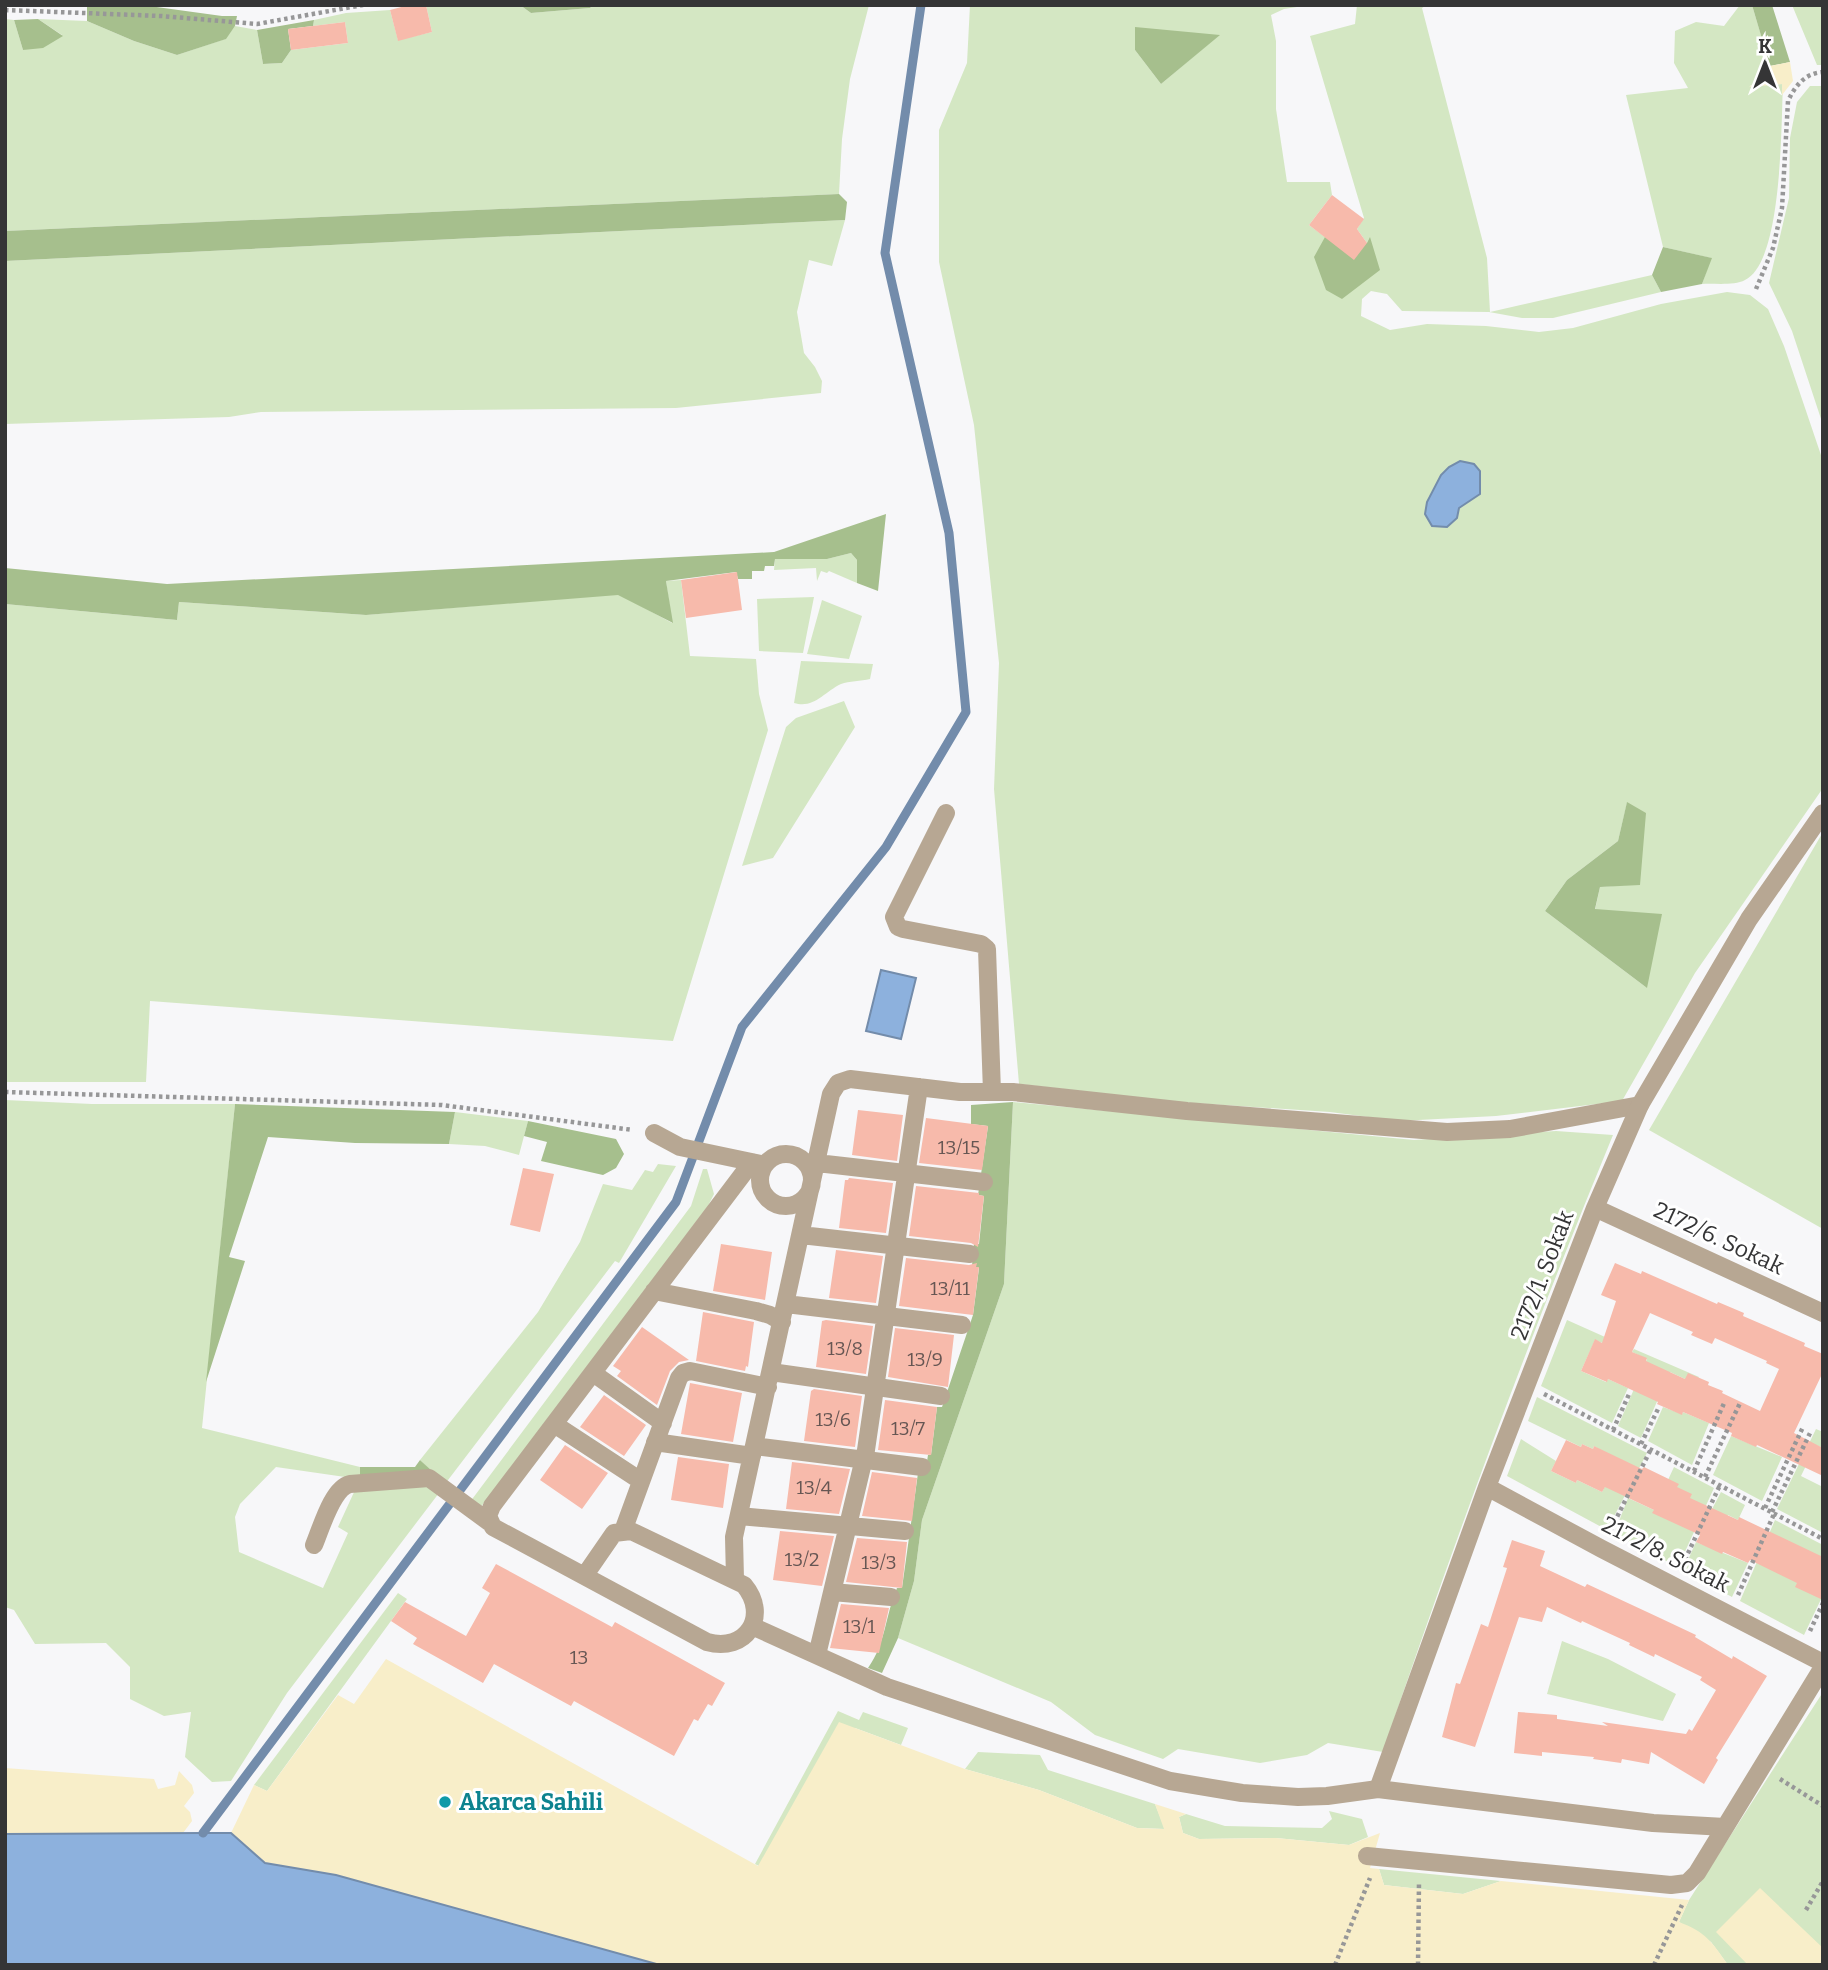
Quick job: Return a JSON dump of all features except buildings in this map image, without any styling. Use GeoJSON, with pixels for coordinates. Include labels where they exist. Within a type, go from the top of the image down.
{"type":"FeatureCollection","features":[{"type":"Feature","properties":{"kind":"street"},"geometry":{"type":"LineString","coordinates":[[946,813],[894,917],[898,927],[903,929],[981,944],[987,949],[992,1092]]}},
{"type":"Feature","properties":{"kind":"street","name":"2172/1. Sokak"},"geometry":{"type":"LineString","coordinates":[[1378,1789],[1487,1487],[1595,1208],[1640,1105],[1749,919],[1823,813]]}},
{"type":"Feature","properties":{"kind":"street"},"geometry":{"type":"LineString","coordinates":[[735,1579],[733,1548],[739,1516],[831,1094],[838,1083],[850,1079],[960,1092],[1023,1093],[1187,1111],[1447,1132],[1510,1129],[1640,1105]]}},
{"type":"Feature","properties":{"kind":"street"},"geometry":{"type":"LineString","coordinates":[[817,1655],[864,1460],[919,1087]]}},
{"type":"Feature","properties":{"kind":"street"},"geometry":{"type":"LineString","coordinates":[[654,1133],[680,1147],[759,1163]]}},
{"type":"Feature","properties":{"kind":"street"},"geometry":{"type":"LineString","coordinates":[[483,1517],[488,1516],[492,1506],[654,1291],[759,1163],[783,1154],[799,1157],[810,1170],[812,1185],[803,1201],[795,1205],[777,1205],[769,1200],[760,1185],[759,1163]]}},
{"type":"Feature","properties":{"kind":"street"},"geometry":{"type":"LineString","coordinates":[[817,1163],[984,1182]]}},
{"type":"Feature","properties":{"kind":"street","name":"2172/6. Sokak"},"geometry":{"type":"LineString","coordinates":[[1595,1208],[1823,1313]]}},
{"type":"Feature","properties":{"kind":"street"},"geometry":{"type":"LineString","coordinates":[[801,1235],[970,1254]]}},
{"type":"Feature","properties":{"kind":"street"},"geometry":{"type":"LineString","coordinates":[[654,1291],[757,1311],[782,1322]]}},
{"type":"Feature","properties":{"kind":"street"},"geometry":{"type":"LineString","coordinates":[[786,1304],[962,1325]]}},
{"type":"Feature","properties":{"kind":"street"},"geometry":{"type":"LineString","coordinates":[[623,1531],[679,1378],[686,1372],[876,1387],[941,1396]]}},
{"type":"Feature","properties":{"kind":"street"},"geometry":{"type":"LineString","coordinates":[[593,1373],[663,1423]]}},
{"type":"Feature","properties":{"kind":"street"},"geometry":{"type":"LineString","coordinates":[[554,1424],[641,1480]]}},
{"type":"Feature","properties":{"kind":"street"},"geometry":{"type":"LineString","coordinates":[[655,1442],[922,1467]]}},
{"type":"Feature","properties":{"kind":"street"},"geometry":{"type":"LineString","coordinates":[[314,1545],[337,1493],[344,1485],[428,1478],[493,1527],[707,1642],[718,1645],[738,1641],[752,1626],[755,1615],[751,1594],[735,1579],[631,1531],[614,1533],[608,1538],[585,1575]]}},
{"type":"Feature","properties":{"kind":"street","name":"2172/8. Sokak"},"geometry":{"type":"LineString","coordinates":[[1487,1487],[1823,1665]]}},
{"type":"Feature","properties":{"kind":"street"},"geometry":{"type":"LineString","coordinates":[[739,1516],[905,1531]]}},
{"type":"Feature","properties":{"kind":"street"},"geometry":{"type":"LineString","coordinates":[[832,1592],[891,1597]]}},
{"type":"Feature","properties":{"kind":"street"},"geometry":{"type":"LineString","coordinates":[[752,1626],[887,1686],[1170,1781],[1242,1793],[1298,1797],[1378,1789],[1653,1823],[1725,1827]]}},
{"type":"Feature","properties":{"kind":"street"},"geometry":{"type":"LineString","coordinates":[[1373,1856],[1671,1885],[1687,1883],[1697,1873],[1823,1665]]}},
{"type":"Feature","properties":{"kind":"path"},"geometry":{"type":"LineString","coordinates":[[5,10],[161,16],[257,24],[363,5]]}},
{"type":"Feature","properties":{"kind":"path"},"geometry":{"type":"LineString","coordinates":[[1756,289],[1773,248],[1782,208],[1788,101],[1800,82],[1816,72],[1823,72]]}},
{"type":"Feature","properties":{"kind":"path"},"geometry":{"type":"LineString","coordinates":[[5,1092],[442,1105],[654,1133]]}},
{"type":"Feature","properties":{"kind":"path"},"geometry":{"type":"LineString","coordinates":[[1527,1385],[1823,1539]]}},
{"type":"Feature","properties":{"kind":"path"},"geometry":{"type":"LineString","coordinates":[[1613,1430],[1630,1392]]}},
{"type":"Feature","properties":{"kind":"path"},"geometry":{"type":"LineString","coordinates":[[1694,1471],[1725,1401]]}},
{"type":"Feature","properties":{"kind":"path"},"geometry":{"type":"LineString","coordinates":[[1705,1477],[1741,1401]]}},
{"type":"Feature","properties":{"kind":"path"},"geometry":{"type":"LineString","coordinates":[[1641,1444],[1658,1409]]}},
{"type":"Feature","properties":{"kind":"path"},"geometry":{"type":"LineString","coordinates":[[1765,1508],[1803,1427]]}},
{"type":"Feature","properties":{"kind":"path"},"geometry":{"type":"LineString","coordinates":[[1730,1615],[1811,1432]]}},
{"type":"Feature","properties":{"kind":"path"},"geometry":{"type":"LineString","coordinates":[[1602,1549],[1651,1449]]}},
{"type":"Feature","properties":{"kind":"path"},"geometry":{"type":"LineString","coordinates":[[1673,1586],[1720,1485]]}},
{"type":"Feature","properties":{"kind":"path"},"geometry":{"type":"LineString","coordinates":[[1801,1651],[1823,1603]]}},
{"type":"Feature","properties":{"kind":"path"},"geometry":{"type":"LineString","coordinates":[[1761,1767],[1823,1807]]}},
{"type":"Feature","properties":{"kind":"path"},"geometry":{"type":"LineString","coordinates":[[1335,1965],[1373,1856]]}},
{"type":"Feature","properties":{"kind":"path"},"geometry":{"type":"LineString","coordinates":[[1418,1965],[1419,1861]]}},
{"type":"Feature","properties":{"kind":"path"},"geometry":{"type":"LineString","coordinates":[[1654,1965],[1697,1873]]}},
{"type":"Feature","properties":{"kind":"path"},"geometry":{"type":"LineString","coordinates":[[1806,1910],[1823,1881]]}},
{"type":"Feature","properties":{"kind":"green space"},"geometry":{"type":"Polygon","coordinates":[[[87,5],[142,5],[237,16],[235,26],[226,39],[177,55],[87,21],[87,5]]]}},
{"type":"Feature","properties":{"kind":"green space"},"geometry":{"type":"Polygon","coordinates":[[[426,5],[520,5],[531,13],[590,8],[593,5],[869,5],[850,79],[842,139],[839,194],[5,231],[5,19],[14,20],[23,50],[62,35],[38,19],[87,21],[177,55],[225,39],[235,26],[257,30],[263,64],[282,63],[291,50],[348,43],[345,22],[313,26],[314,20],[346,13],[390,10],[398,40],[432,32],[426,5]]]}},
{"type":"Feature","properties":{"kind":"green space"},"geometry":{"type":"Polygon","coordinates":[[[520,5],[593,5],[590,8],[531,13],[520,5]]]}},
{"type":"Feature","properties":{"kind":"green space"},"geometry":{"type":"Polygon","coordinates":[[[970,5],[1310,5],[1284,9],[1271,15],[1276,41],[1276,109],[1287,182],[1330,182],[1332,195],[1309,225],[1325,237],[1342,299],[1367,243],[1357,229],[1364,218],[1310,36],[1355,24],[1357,5],[1427,5],[1422,8],[1487,258],[1490,312],[1652,275],[1661,292],[1553,318],[1522,318],[1489,312],[1402,311],[1387,294],[1371,291],[1362,299],[1361,316],[1390,330],[1427,324],[1486,326],[1539,332],[1573,328],[1661,304],[1727,292],[1750,295],[1768,309],[1784,346],[1823,461],[1823,788],[1695,973],[1622,1101],[1496,1116],[1399,1121],[1330,1112],[1179,1102],[1019,1084],[994,789],[999,663],[974,425],[939,262],[939,130],[967,63],[970,5]],[[1219,35],[1135,50],[1161,84],[1219,35]],[[1460,461],[1441,475],[1427,502],[1458,509],[1480,494],[1480,471],[1474,464],[1460,461]],[[1627,803],[1618,841],[1567,880],[1545,911],[1647,988],[1595,910],[1600,887],[1640,884],[1627,803]]]}},
{"type":"Feature","properties":{"kind":"green space"},"geometry":{"type":"Polygon","coordinates":[[[1740,5],[1752,5],[1772,72],[1750,86],[1783,84],[1778,190],[1767,247],[1757,268],[1740,282],[1702,284],[1711,258],[1663,247],[1626,95],[1688,88],[1674,63],[1675,31],[1696,22],[1724,26],[1740,5]]]}},
{"type":"Feature","properties":{"kind":"green space"},"geometry":{"type":"Polygon","coordinates":[[[1752,5],[1772,5],[1790,62],[1770,66],[1752,5]]]}},
{"type":"Feature","properties":{"kind":"green space"},"geometry":{"type":"Polygon","coordinates":[[[1792,5],[1823,5],[1823,65],[1817,65],[1792,5]]]}},
{"type":"Feature","properties":{"kind":"green space"},"geometry":{"type":"Polygon","coordinates":[[[38,19],[63,36],[43,48],[23,50],[14,20],[38,19]]]}},
{"type":"Feature","properties":{"kind":"green space"},"geometry":{"type":"Polygon","coordinates":[[[314,20],[313,26],[288,29],[291,50],[282,63],[263,64],[257,30],[314,20]]]}},
{"type":"Feature","properties":{"kind":"green space"},"geometry":{"type":"Polygon","coordinates":[[[1135,27],[1220,35],[1161,84],[1135,50],[1135,27]]]}},
{"type":"Feature","properties":{"kind":"green space"},"geometry":{"type":"Polygon","coordinates":[[[1810,86],[1823,86],[1823,425],[1792,331],[1769,283],[1789,198],[1790,138],[1797,102],[1810,86]]]}},
{"type":"Feature","properties":{"kind":"green space"},"geometry":{"type":"Polygon","coordinates":[[[839,194],[847,202],[845,220],[5,261],[5,231],[839,194]]]}},
{"type":"Feature","properties":{"kind":"green space"},"geometry":{"type":"Polygon","coordinates":[[[845,220],[832,266],[809,260],[797,312],[804,353],[822,381],[821,393],[676,408],[261,412],[229,417],[5,424],[5,261],[845,220]]]}},
{"type":"Feature","properties":{"kind":"green space"},"geometry":{"type":"Polygon","coordinates":[[[1325,237],[1367,243],[1370,237],[1380,270],[1342,299],[1326,290],[1314,257],[1325,237]]]}},
{"type":"Feature","properties":{"kind":"green space"},"geometry":{"type":"Polygon","coordinates":[[[1663,247],[1712,258],[1702,284],[1661,292],[1652,275],[1663,247]]]}},
{"type":"Feature","properties":{"kind":"green space"},"geometry":{"type":"Polygon","coordinates":[[[886,514],[878,591],[857,583],[857,560],[851,553],[827,559],[775,559],[774,566],[765,566],[764,571],[752,571],[752,579],[738,579],[736,572],[666,581],[673,623],[618,595],[366,615],[179,602],[177,620],[5,604],[5,568],[167,584],[774,552],[886,514]]]}},
{"type":"Feature","properties":{"kind":"green space"},"geometry":{"type":"Polygon","coordinates":[[[851,553],[857,560],[857,583],[829,571],[821,571],[817,581],[816,568],[774,570],[775,559],[827,559],[851,553]]]}},
{"type":"Feature","properties":{"kind":"green space"},"geometry":{"type":"Polygon","coordinates":[[[681,580],[690,656],[756,659],[759,694],[768,730],[673,1041],[150,1001],[146,1082],[5,1082],[5,604],[177,620],[179,602],[366,615],[619,594],[672,623],[666,581],[681,580]]]}},
{"type":"Feature","properties":{"kind":"green space"},"geometry":{"type":"Polygon","coordinates":[[[814,597],[803,653],[759,651],[757,599],[814,597]]]}},
{"type":"Feature","properties":{"kind":"green space"},"geometry":{"type":"Polygon","coordinates":[[[822,600],[862,616],[849,659],[807,654],[822,600]]]}},
{"type":"Feature","properties":{"kind":"green space"},"geometry":{"type":"Polygon","coordinates":[[[801,661],[873,664],[870,679],[841,684],[813,702],[801,704],[794,703],[801,661]]]}},
{"type":"Feature","properties":{"kind":"green space"},"geometry":{"type":"Polygon","coordinates":[[[844,701],[855,727],[773,858],[742,866],[786,727],[796,718],[844,701]]]}},
{"type":"Feature","properties":{"kind":"green space"},"geometry":{"type":"Polygon","coordinates":[[[1627,802],[1646,813],[1640,885],[1600,887],[1595,909],[1662,914],[1647,988],[1545,911],[1567,880],[1618,841],[1627,802]]]}},
{"type":"Feature","properties":{"kind":"green space"},"geometry":{"type":"Polygon","coordinates":[[[1823,832],[1823,1229],[1649,1130],[1823,832]]]}},
{"type":"Feature","properties":{"kind":"green space"},"geometry":{"type":"Polygon","coordinates":[[[5,1100],[92,1104],[235,1104],[202,1428],[360,1467],[360,1477],[352,1478],[276,1467],[240,1504],[235,1517],[239,1552],[323,1588],[348,1533],[338,1527],[355,1490],[425,1481],[439,1493],[287,1693],[231,1781],[212,1782],[185,1757],[191,1712],[164,1716],[130,1699],[130,1667],[106,1643],[35,1644],[14,1610],[5,1607],[5,1100]]]}},
{"type":"Feature","properties":{"kind":"green space"},"geometry":{"type":"Polygon","coordinates":[[[1013,1102],[1414,1140],[1556,1131],[1613,1135],[1493,1442],[1383,1752],[1328,1743],[1307,1755],[1260,1763],[1178,1749],[1163,1759],[1095,1735],[1051,1702],[898,1638],[914,1581],[922,1520],[1004,1284],[1013,1102]]]}},
{"type":"Feature","properties":{"kind":"green space"},"geometry":{"type":"Polygon","coordinates":[[[1013,1102],[1004,1284],[922,1520],[914,1581],[898,1638],[882,1673],[868,1668],[882,1639],[897,1588],[902,1588],[918,1473],[925,1474],[928,1455],[931,1455],[937,1407],[942,1407],[973,1315],[979,1268],[972,1266],[974,1244],[979,1244],[984,1196],[978,1195],[988,1126],[971,1124],[971,1105],[1013,1102]]]}},
{"type":"Feature","properties":{"kind":"green space"},"geometry":{"type":"Polygon","coordinates":[[[235,1104],[455,1112],[449,1144],[355,1143],[268,1137],[229,1257],[245,1261],[206,1382],[235,1104]]]}},
{"type":"Feature","properties":{"kind":"green space"},"geometry":{"type":"Polygon","coordinates":[[[455,1112],[528,1121],[519,1155],[485,1146],[449,1144],[455,1112]]]}},
{"type":"Feature","properties":{"kind":"green space"},"geometry":{"type":"Polygon","coordinates":[[[528,1121],[616,1139],[624,1154],[616,1168],[603,1175],[541,1161],[547,1142],[524,1136],[528,1121]]]}},
{"type":"Feature","properties":{"kind":"green space"},"geometry":{"type":"Polygon","coordinates":[[[658,1164],[676,1166],[619,1263],[615,1261],[445,1484],[420,1460],[538,1312],[580,1242],[603,1184],[632,1190],[645,1170],[653,1172],[658,1164]]]}},
{"type":"Feature","properties":{"kind":"green space"},"geometry":{"type":"Polygon","coordinates":[[[703,1169],[707,1169],[714,1194],[708,1206],[480,1508],[470,1502],[691,1206],[703,1169]]]}},
{"type":"Feature","properties":{"kind":"green space"},"geometry":{"type":"Polygon","coordinates":[[[1567,1320],[1623,1345],[1610,1346],[1595,1340],[1581,1371],[1628,1388],[1612,1423],[1541,1386],[1567,1320]]]}},
{"type":"Feature","properties":{"kind":"green space"},"geometry":{"type":"Polygon","coordinates":[[[1634,1349],[1699,1377],[1697,1380],[1685,1379],[1670,1372],[1641,1438],[1618,1426],[1647,1359],[1632,1352],[1634,1349]]]}},
{"type":"Feature","properties":{"kind":"green space"},"geometry":{"type":"Polygon","coordinates":[[[1537,1397],[1647,1453],[1607,1530],[1507,1476],[1521,1439],[1556,1461],[1551,1471],[1602,1492],[1618,1461],[1594,1446],[1593,1449],[1582,1444],[1581,1447],[1528,1421],[1537,1397]]]}},
{"type":"Feature","properties":{"kind":"green space"},"geometry":{"type":"Polygon","coordinates":[[[1663,1407],[1709,1423],[1692,1465],[1648,1441],[1663,1407]]]}},
{"type":"Feature","properties":{"kind":"green space"},"geometry":{"type":"Polygon","coordinates":[[[1816,1429],[1823,1432],[1823,1448],[1816,1445],[1801,1476],[1823,1487],[1823,1533],[1777,1509],[1816,1429]]]}},
{"type":"Feature","properties":{"kind":"green space"},"geometry":{"type":"Polygon","coordinates":[[[1731,1436],[1782,1457],[1762,1501],[1713,1475],[1731,1436]]]}},
{"type":"Feature","properties":{"kind":"green space"},"geometry":{"type":"Polygon","coordinates":[[[420,1460],[432,1471],[360,1477],[360,1467],[415,1467],[420,1460]]]}},
{"type":"Feature","properties":{"kind":"green space"},"geometry":{"type":"Polygon","coordinates":[[[1674,1467],[1714,1488],[1678,1567],[1614,1534],[1628,1498],[1654,1510],[1674,1467]]]}},
{"type":"Feature","properties":{"kind":"green space"},"geometry":{"type":"Polygon","coordinates":[[[1721,1492],[1745,1505],[1738,1520],[1711,1511],[1721,1492]]]}},
{"type":"Feature","properties":{"kind":"green space"},"geometry":{"type":"Polygon","coordinates":[[[1775,1520],[1823,1545],[1823,1595],[1804,1635],[1740,1601],[1775,1520]]]}},
{"type":"Feature","properties":{"kind":"green space"},"geometry":{"type":"Polygon","coordinates":[[[1696,1542],[1748,1563],[1732,1597],[1683,1571],[1696,1542]]]}},
{"type":"Feature","properties":{"kind":"green space"},"geometry":{"type":"Polygon","coordinates":[[[398,1593],[407,1599],[267,1791],[254,1785],[398,1593]]]}},
{"type":"Feature","properties":{"kind":"green space"},"geometry":{"type":"Polygon","coordinates":[[[1562,1641],[1608,1659],[1676,1694],[1663,1721],[1547,1694],[1562,1641]]]}},
{"type":"Feature","properties":{"kind":"green space"},"geometry":{"type":"Polygon","coordinates":[[[1823,1692],[1823,1965],[1728,1965],[1711,1942],[1679,1922],[1689,1900],[1823,1692]]]}},
{"type":"Feature","properties":{"kind":"green space"},"geometry":{"type":"Polygon","coordinates":[[[838,1711],[859,1720],[863,1712],[908,1728],[901,1745],[855,1728],[759,1866],[755,1864],[838,1711]]]}},
{"type":"Feature","properties":{"kind":"green space"},"geometry":{"type":"Polygon","coordinates":[[[978,1752],[1040,1755],[1048,1770],[1155,1804],[1165,1829],[1137,1828],[1039,1790],[965,1769],[978,1752]]]}},
{"type":"Feature","properties":{"kind":"green space"},"geometry":{"type":"Polygon","coordinates":[[[1329,1811],[1362,1819],[1368,1837],[1349,1845],[1276,1838],[1199,1839],[1183,1833],[1179,1817],[1186,1814],[1225,1826],[1322,1828],[1332,1819],[1329,1811]]]}},
{"type":"Feature","properties":{"kind":"green space"},"geometry":{"type":"Polygon","coordinates":[[[1379,1869],[1501,1881],[1463,1894],[1384,1885],[1379,1869]]]}},
{"type":"Feature","properties":{"kind":"sand"},"geometry":{"type":"Polygon","coordinates":[[[1790,62],[1793,81],[1782,95],[1782,84],[1749,87],[1772,72],[1770,66],[1790,62]]]}},
{"type":"Feature","properties":{"kind":"sand","name":"Akarca Sahili"},"geometry":{"type":"Polygon","coordinates":[[[386,1659],[758,1866],[839,1722],[965,1769],[1039,1790],[1137,1828],[1164,1829],[1155,1804],[1186,1814],[1179,1817],[1183,1833],[1199,1839],[1276,1838],[1349,1845],[1380,1833],[1370,1868],[1379,1869],[1384,1885],[1463,1894],[1501,1881],[1689,1900],[1679,1922],[1708,1939],[1728,1965],[660,1965],[336,1875],[265,1863],[231,1833],[254,1785],[267,1791],[338,1695],[354,1704],[386,1659]]]}},
{"type":"Feature","properties":{"kind":"sand"},"geometry":{"type":"Polygon","coordinates":[[[5,1768],[154,1779],[158,1789],[175,1785],[179,1771],[192,1785],[194,1793],[184,1806],[190,1812],[192,1821],[183,1833],[5,1834],[5,1768]]]}},
{"type":"Feature","properties":{"kind":"sand"},"geometry":{"type":"Polygon","coordinates":[[[1760,1888],[1823,1948],[1823,1965],[1748,1965],[1716,1932],[1760,1888]]]}},
{"type":"Feature","properties":{"kind":"water"},"geometry":{"type":"Polygon","coordinates":[[[1460,461],[1474,464],[1480,471],[1480,494],[1459,508],[1457,518],[1447,527],[1432,526],[1425,514],[1427,502],[1441,475],[1460,461]]]}},
{"type":"Feature","properties":{"kind":"water"},"geometry":{"type":"Polygon","coordinates":[[[881,970],[916,978],[901,1039],[866,1031],[881,970]]]}},
{"type":"Feature","properties":{"kind":"water"},"geometry":{"type":"Polygon","coordinates":[[[231,1833],[265,1863],[336,1875],[660,1965],[5,1965],[5,1834],[231,1833]]]}},
{"type":"Feature","properties":{"kind":"waterway"},"geometry":{"type":"LineString","coordinates":[[203,1833],[676,1202],[742,1027],[886,847],[966,712],[949,533],[885,253],[921,5]]}},
{"type":"Feature","properties":{"kind":"place","name":"Akarca Sahili"},"geometry":{"type":"Point","coordinates":[445,1802]}}]}
